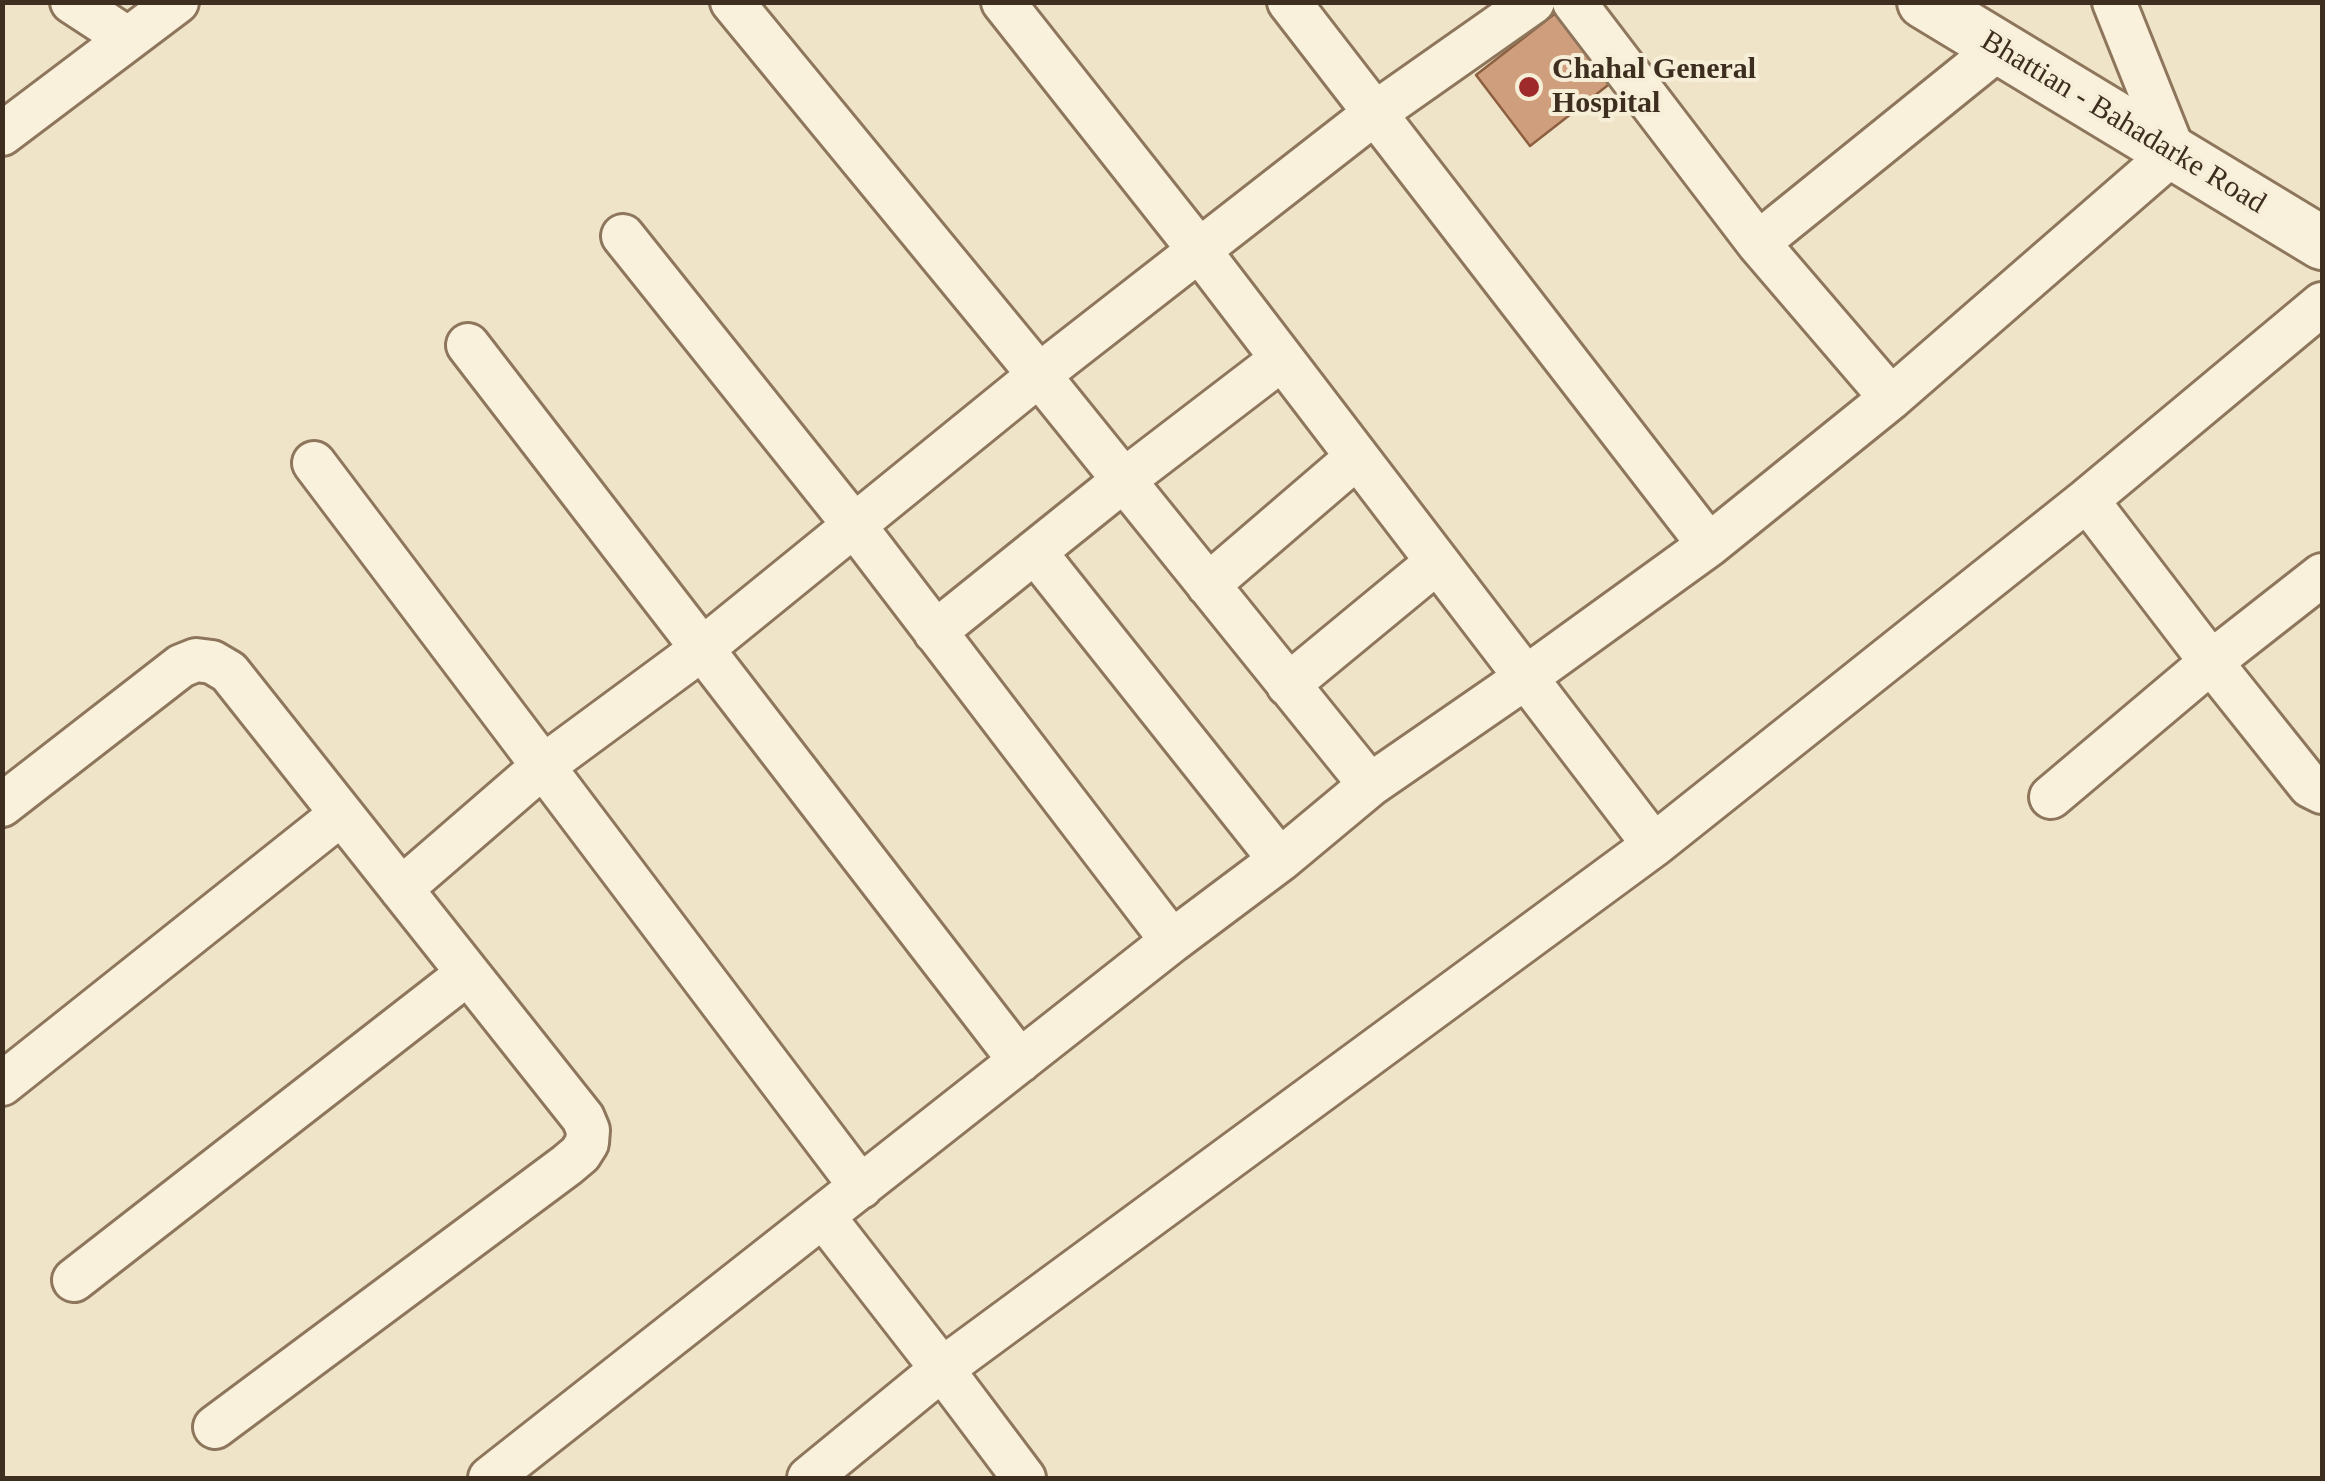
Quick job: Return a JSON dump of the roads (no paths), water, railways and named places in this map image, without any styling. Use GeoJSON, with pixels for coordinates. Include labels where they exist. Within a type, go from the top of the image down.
{"type":"FeatureCollection","features":[{"type":"Feature","properties":{"kind":"street"},"geometry":{"type":"LineString","coordinates":[[72,2],[127,38]]}},
{"type":"Feature","properties":{"kind":"street"},"geometry":{"type":"LineString","coordinates":[[2,134],[177,2]]}},
{"type":"Feature","properties":{"kind":"street"},"geometry":{"type":"LineString","coordinates":[[732,2],[1370,785]]}},
{"type":"Feature","properties":{"kind":"street"},"geometry":{"type":"LineString","coordinates":[[1003,2],[1199,250],[1654,846]]}},
{"type":"Feature","properties":{"kind":"street"},"geometry":{"type":"LineString","coordinates":[[1289,2],[1709,544]]}},
{"type":"Feature","properties":{"kind":"street"},"geometry":{"type":"LineString","coordinates":[[401,889],[542,767],[702,649],[1039,375],[1375,113],[1533,2]]}},
{"type":"Feature","properties":{"kind":"street"},"geometry":{"type":"LineString","coordinates":[[1574,2],[1758,243],[1892,398]]}},
{"type":"Feature","properties":{"kind":"street","name":"Bhattian - Bahadarke Road"},"geometry":{"type":"LineString","coordinates":[[1924,2],[2322,244]]}},
{"type":"Feature","properties":{"kind":"street"},"geometry":{"type":"LineString","coordinates":[[490,1478],[1280,860],[1370,785],[1709,544],[1892,398],[2174,152],[2114,2]]}},
{"type":"Feature","properties":{"kind":"street"},"geometry":{"type":"LineString","coordinates":[[1758,243],[1998,49]]}},
{"type":"Feature","properties":{"kind":"street"},"geometry":{"type":"LineString","coordinates":[[623,236],[854,525],[1172,941]]}},
{"type":"Feature","properties":{"kind":"street"},"geometry":{"type":"LineString","coordinates":[[808,1478],[942,1369],[1654,846],[2088,500],[2322,304]]}},
{"type":"Feature","properties":{"kind":"street"},"geometry":{"type":"LineString","coordinates":[[468,344],[1020,1060]]}},
{"type":"Feature","properties":{"kind":"street"},"geometry":{"type":"LineString","coordinates":[[935,632],[1124,480],[1282,360]]}},
{"type":"Feature","properties":{"kind":"street"},"geometry":{"type":"LineString","coordinates":[[1208,585],[1357,457]]}},
{"type":"Feature","properties":{"kind":"street"},"geometry":{"type":"LineString","coordinates":[[314,463],[861,1186]]}},
{"type":"Feature","properties":{"kind":"street"},"geometry":{"type":"LineString","coordinates":[[2088,500],[2310,786],[2322,792]]}},
{"type":"Feature","properties":{"kind":"street"},"geometry":{"type":"LineString","coordinates":[[1035,552],[1280,860]]}},
{"type":"Feature","properties":{"kind":"street"},"geometry":{"type":"LineString","coordinates":[[1288,684],[1437,562]]}},
{"type":"Feature","properties":{"kind":"street"},"geometry":{"type":"LineString","coordinates":[[2051,797],[2211,662],[2322,576]]}},
{"type":"Feature","properties":{"kind":"street"},"geometry":{"type":"LineString","coordinates":[[2,805],[181,666],[196,660],[212,662],[229,672],[583,1118],[588,1130],[587,1143],[567,1165],[215,1427]]}},
{"type":"Feature","properties":{"kind":"street"},"geometry":{"type":"LineString","coordinates":[[2,1084],[340,815]]}},
{"type":"Feature","properties":{"kind":"street"},"geometry":{"type":"LineString","coordinates":[[74,1280],[467,974]]}},
{"type":"Feature","properties":{"kind":"street"},"geometry":{"type":"LineString","coordinates":[[823,1216],[1024,1478]]}},
{"type":"Feature","properties":{"kind":"place","name":"Chahal General Hospital"},"geometry":{"type":"Point","coordinates":[1529,87]}}]}
